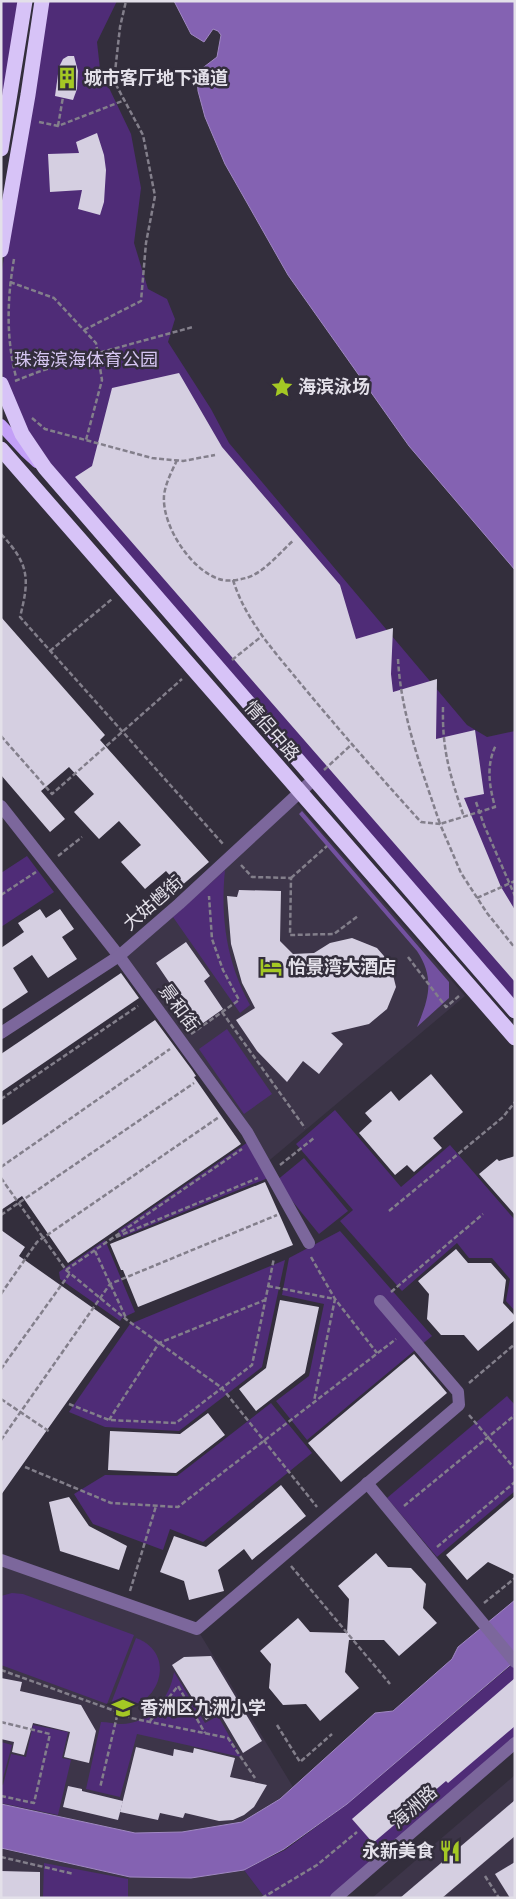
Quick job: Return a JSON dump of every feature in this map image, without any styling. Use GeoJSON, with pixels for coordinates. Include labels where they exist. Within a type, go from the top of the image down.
{"type":"FeatureCollection","features":[{"type":"Feature","properties":{"kind":"highway"},"geometry":{"type":"LineString","coordinates":[[1,149],[25,1]]}},
{"type":"Feature","properties":{"kind":"highway"},"geometry":{"type":"LineString","coordinates":[[1,250],[42,1]]}},
{"type":"Feature","properties":{"kind":"highway","name":"情侣中路"},"geometry":{"type":"LineString","coordinates":[[1,384],[22,434],[44,468],[319,774],[515,1011]]}},
{"type":"Feature","properties":{"kind":"highway","name":"情侣中路"},"geometry":{"type":"LineString","coordinates":[[1,449],[515,1038]]}},
{"type":"Feature","properties":{"kind":"main road"},"geometry":{"type":"LineString","coordinates":[[1,425],[24,451],[44,468]]}},
{"type":"Feature","properties":{"kind":"main road"},"geometry":{"type":"LineString","coordinates":[[1,460],[29,481]]}},
{"type":"Feature","properties":{"kind":"street","name":"大姑乸街"},"geometry":{"type":"LineString","coordinates":[[1,1034],[120,956],[233,855],[319,774]]}},
{"type":"Feature","properties":{"kind":"street","name":"景和街"},"geometry":{"type":"LineString","coordinates":[[1,806],[120,956],[247,1132],[309,1243]]}},
{"type":"Feature","properties":{"kind":"street"},"geometry":{"type":"LineString","coordinates":[[1,1560],[197,1629],[367,1483],[459,1398],[380,1301]]}},
{"type":"Feature","properties":{"kind":"street"},"geometry":{"type":"LineString","coordinates":[[367,1483],[515,1662]]}},
{"type":"Feature","properties":{"kind":"street","name":"海洲路"},"geometry":{"type":"LineString","coordinates":[[336,1898],[515,1743]]}},
{"type":"Feature","properties":{"kind":"path"},"geometry":{"type":"LineString","coordinates":[[84,330],[141,301],[146,242],[155,196],[143,135],[114,80],[120,27],[126,1]]}},
{"type":"Feature","properties":{"kind":"path"},"geometry":{"type":"LineString","coordinates":[[58,126],[63,97]]}},
{"type":"Feature","properties":{"kind":"path"},"geometry":{"type":"LineString","coordinates":[[38,122],[58,126],[125,100]]}},
{"type":"Feature","properties":{"kind":"path"},"geometry":{"type":"LineString","coordinates":[[17,380],[7,321],[10,282],[54,298],[96,343],[102,380],[86,440]]}},
{"type":"Feature","properties":{"kind":"path"},"geometry":{"type":"LineString","coordinates":[[1,384],[98,353],[193,327]]}},
{"type":"Feature","properties":{"kind":"path"},"geometry":{"type":"LineString","coordinates":[[36,426],[31,418],[46,429],[152,458],[183,461],[214,455]]}},
{"type":"Feature","properties":{"kind":"path"},"geometry":{"type":"LineString","coordinates":[[177,460],[164,496],[166,513],[172,528],[193,562],[208,575],[221,580],[248,577],[259,571],[294,540]]}},
{"type":"Feature","properties":{"kind":"path"},"geometry":{"type":"LineString","coordinates":[[1,534],[14,548],[22,562],[27,582],[20,617],[252,877],[291,878],[338,835]]}},
{"type":"Feature","properties":{"kind":"path"},"geometry":{"type":"LineString","coordinates":[[233,580],[239,599],[262,636],[351,745],[421,822],[440,824],[494,807],[489,772],[490,757],[496,744]]}},
{"type":"Feature","properties":{"kind":"path"},"geometry":{"type":"LineString","coordinates":[[50,651],[124,589]]}},
{"type":"Feature","properties":{"kind":"path"},"geometry":{"type":"LineString","coordinates":[[225,654],[231,661],[262,636]]}},
{"type":"Feature","properties":{"kind":"path"},"geometry":{"type":"LineString","coordinates":[[398,659],[401,696],[405,715],[440,824],[462,873],[477,898],[515,948]]}},
{"type":"Feature","properties":{"kind":"path"},"geometry":{"type":"LineString","coordinates":[[1,736],[52,794],[194,669]]}},
{"type":"Feature","properties":{"kind":"path"},"geometry":{"type":"LineString","coordinates":[[443,707],[442,734],[445,758],[464,817]]}},
{"type":"Feature","properties":{"kind":"path"},"geometry":{"type":"LineString","coordinates":[[319,774],[351,745]]}},
{"type":"Feature","properties":{"kind":"path"},"geometry":{"type":"LineString","coordinates":[[476,802],[515,896]]}},
{"type":"Feature","properties":{"kind":"path"},"geometry":{"type":"LineString","coordinates":[[1,1167],[239,1000],[223,970],[212,939],[209,876]]}},
{"type":"Feature","properties":{"kind":"path"},"geometry":{"type":"LineString","coordinates":[[291,878],[290,935],[334,934],[358,916]]}},
{"type":"Feature","properties":{"kind":"path"},"geometry":{"type":"LineString","coordinates":[[477,898],[515,881]]}},
{"type":"Feature","properties":{"kind":"path"},"geometry":{"type":"LineString","coordinates":[[408,957],[446,1007],[470,986]]}},
{"type":"Feature","properties":{"kind":"path"},"geometry":{"type":"LineString","coordinates":[[1,1099],[150,998]]}},
{"type":"Feature","properties":{"kind":"path"},"geometry":{"type":"LineString","coordinates":[[222,1012],[305,1128]]}},
{"type":"Feature","properties":{"kind":"path"},"geometry":{"type":"LineString","coordinates":[[1,1215],[206,1075]]}},
{"type":"Feature","properties":{"kind":"path"},"geometry":{"type":"LineString","coordinates":[[389,1211],[503,1117],[515,1102]]}},
{"type":"Feature","properties":{"kind":"path"},"geometry":{"type":"LineString","coordinates":[[1,1294],[37,1242],[230,1109]]}},
{"type":"Feature","properties":{"kind":"path"},"geometry":{"type":"LineString","coordinates":[[66,1270],[246,1146],[247,1132]]}},
{"type":"Feature","properties":{"kind":"path"},"geometry":{"type":"LineString","coordinates":[[110,1240],[270,1173],[314,1138]]}},
{"type":"Feature","properties":{"kind":"path"},"geometry":{"type":"LineString","coordinates":[[1,1178],[66,1270],[127,1320],[222,1388],[326,1518]]}},
{"type":"Feature","properties":{"kind":"path"},"geometry":{"type":"LineString","coordinates":[[1,1440],[110,1284],[290,1209]]}},
{"type":"Feature","properties":{"kind":"path"},"geometry":{"type":"LineString","coordinates":[[380,1301],[483,1214]]}},
{"type":"Feature","properties":{"kind":"path"},"geometry":{"type":"LineString","coordinates":[[95,1250],[127,1320]]}},
{"type":"Feature","properties":{"kind":"path"},"geometry":{"type":"LineString","coordinates":[[312,1257],[335,1299],[377,1353]]}},
{"type":"Feature","properties":{"kind":"path"},"geometry":{"type":"LineString","coordinates":[[69,1404],[109,1420],[176,1423],[252,1365],[274,1258]]}},
{"type":"Feature","properties":{"kind":"path"},"geometry":{"type":"LineString","coordinates":[[1,1369],[70,1273]]}},
{"type":"Feature","properties":{"kind":"path"},"geometry":{"type":"LineString","coordinates":[[268,1286],[335,1299]]}},
{"type":"Feature","properties":{"kind":"path"},"geometry":{"type":"LineString","coordinates":[[109,1420],[160,1343],[265,1299]]}},
{"type":"Feature","properties":{"kind":"path"},"geometry":{"type":"LineString","coordinates":[[314,1402],[335,1299]]}},
{"type":"Feature","properties":{"kind":"path"},"geometry":{"type":"LineString","coordinates":[[25,1467],[111,1503],[178,1507],[406,1331]]}},
{"type":"Feature","properties":{"kind":"path"},"geometry":{"type":"LineString","coordinates":[[515,1344],[459,1398],[488,1438],[515,1469]]}},
{"type":"Feature","properties":{"kind":"path"},"geometry":{"type":"LineString","coordinates":[[1,1399],[50,1432]]}},
{"type":"Feature","properties":{"kind":"path"},"geometry":{"type":"LineString","coordinates":[[393,1515],[515,1415]]}},
{"type":"Feature","properties":{"kind":"path"},"geometry":{"type":"LineString","coordinates":[[426,1556],[515,1482]]}},
{"type":"Feature","properties":{"kind":"path"},"geometry":{"type":"LineString","coordinates":[[126,1604],[156,1506]]}},
{"type":"Feature","properties":{"kind":"path"},"geometry":{"type":"LineString","coordinates":[[283,1556],[390,1684]]}},
{"type":"Feature","properties":{"kind":"path"},"geometry":{"type":"LineString","coordinates":[[476,1615],[515,1578]]}},
{"type":"Feature","properties":{"kind":"path"},"geometry":{"type":"LineString","coordinates":[[1,1670],[131,1718],[228,1738],[255,1778]]}},
{"type":"Feature","properties":{"kind":"path"},"geometry":{"type":"LineString","coordinates":[[150,1721],[178,1686],[206,1733]]}},
{"type":"Feature","properties":{"kind":"path"},"geometry":{"type":"LineString","coordinates":[[100,1788],[118,1712]]}},
{"type":"Feature","properties":{"kind":"path"},"geometry":{"type":"LineString","coordinates":[[1,1722],[50,1734],[34,1803],[1,1796]]}},
{"type":"Feature","properties":{"kind":"path"},"geometry":{"type":"LineString","coordinates":[[277,1725],[300,1762],[332,1734]]}},
{"type":"Feature","properties":{"kind":"path"},"geometry":{"type":"LineString","coordinates":[[262,1898],[317,1866],[357,1832]]}},
{"type":"Feature","properties":{"kind":"path"},"geometry":{"type":"LineString","coordinates":[[1,1856],[74,1874]]}},
{"type":"Feature","properties":{"kind":"path"},"geometry":{"type":"LineString","coordinates":[[485,1876],[499,1898]]}},
{"type":"Feature","properties":{"kind":"shaded area"},"geometry":{"type":"Polygon","coordinates":[[[174,1],[515,1],[515,570],[409,446],[288,275],[225,164],[205,117],[198,91],[197,76],[200,70],[217,57],[221,35],[213,29],[204,42],[191,34],[174,1]]]}},
{"type":"Feature","properties":{"kind":"shaded area","name":"怡景湾大酒店"},"geometry":{"type":"Polygon","coordinates":[[[295,801],[465,996],[265,1164],[120,956],[295,801]]]}},
{"type":"Feature","properties":{"kind":"shaded area"},"geometry":{"type":"Polygon","coordinates":[[[302,811],[449,982],[449,998],[417,1027],[425,1007],[428,989],[428,980],[423,961],[417,951],[299,814],[302,811]]]}},
{"type":"Feature","properties":{"kind":"shaded area","name":"香洲区九洲小学"},"geometry":{"type":"Polygon","coordinates":[[[1,1560],[197,1629],[293,1787],[280,1799],[242,1822],[182,1832],[135,1833],[1,1804],[1,1560]]]}},
{"type":"Feature","properties":{"kind":"shaded area"},"geometry":{"type":"Polygon","coordinates":[[[515,1600],[515,1661],[347,1804],[284,1849],[244,1870],[191,1878],[130,1877],[1,1848],[1,1804],[135,1833],[182,1832],[242,1822],[280,1799],[375,1713],[393,1711],[452,1659],[458,1647],[515,1600]]]}},
{"type":"Feature","properties":{"kind":"shaded area"},"geometry":{"type":"Polygon","coordinates":[[[515,1775],[515,1898],[372,1898],[515,1775]]]}},
{"type":"Feature","properties":{"kind":"shaded area"},"geometry":{"type":"Polygon","coordinates":[[[1,1849],[130,1877],[191,1878],[244,1870],[265,1898],[1,1898],[1,1849]]]}},
{"type":"Feature","properties":{"kind":"green space"},"geometry":{"type":"Polygon","coordinates":[[[1,1],[22,1],[1,120],[1,1]]]}},
{"type":"Feature","properties":{"kind":"green space","name":"珠海滨海体育公园"},"geometry":{"type":"Polygon","coordinates":[[[40,1],[117,1],[97,42],[100,69],[131,134],[141,188],[134,243],[148,289],[167,299],[175,319],[168,342],[211,409],[229,443],[467,725],[487,737],[515,731],[515,1005],[63,482],[18,415],[4,382],[1,368],[1,277],[29,95],[40,1]]]}},
{"type":"Feature","properties":{"kind":"green space"},"geometry":{"type":"Polygon","coordinates":[[[27,856],[54,892],[1,927],[1,873],[27,856]]]}},
{"type":"Feature","properties":{"kind":"green space"},"geometry":{"type":"Polygon","coordinates":[[[225,870],[224,905],[227,940],[236,973],[250,1005],[240,1013],[173,917],[225,870]]]}},
{"type":"Feature","properties":{"kind":"green space"},"geometry":{"type":"Polygon","coordinates":[[[227,1029],[272,1094],[244,1114],[199,1049],[227,1029]]]}},
{"type":"Feature","properties":{"kind":"green space"},"geometry":{"type":"Polygon","coordinates":[[[335,1110],[401,1187],[450,1145],[515,1220],[515,1311],[506,1301],[510,1279],[492,1258],[469,1258],[457,1243],[402,1291],[340,1221],[353,1210],[296,1144],[335,1110]]]}},
{"type":"Feature","properties":{"kind":"green space"},"geometry":{"type":"Polygon","coordinates":[[[248,1142],[268,1178],[122,1237],[118,1231],[248,1142]]]}},
{"type":"Feature","properties":{"kind":"green space"},"geometry":{"type":"Polygon","coordinates":[[[304,1158],[348,1211],[319,1234],[276,1181],[304,1158]]]}},
{"type":"Feature","properties":{"kind":"green space"},"geometry":{"type":"Polygon","coordinates":[[[340,1231],[432,1336],[307,1440],[276,1401],[309,1376],[324,1304],[282,1295],[289,1258],[340,1231]]]}},
{"type":"Feature","properties":{"kind":"green space"},"geometry":{"type":"Polygon","coordinates":[[[105,1240],[135,1312],[122,1318],[120,1321],[60,1279],[59,1272],[105,1240]]]}},
{"type":"Feature","properties":{"kind":"green space"},"geometry":{"type":"Polygon","coordinates":[[[285,1260],[262,1367],[179,1431],[105,1427],[69,1412],[130,1324],[285,1260]]]}},
{"type":"Feature","properties":{"kind":"green space"},"geometry":{"type":"Polygon","coordinates":[[[507,1396],[515,1405],[515,1491],[437,1557],[387,1498],[507,1396]]]}},
{"type":"Feature","properties":{"kind":"green space"},"geometry":{"type":"Polygon","coordinates":[[[271,1403],[312,1453],[203,1542],[170,1529],[163,1550],[93,1524],[74,1494],[105,1475],[177,1476],[271,1403]]]}},
{"type":"Feature","properties":{"kind":"green space"},"geometry":{"type":"Polygon","coordinates":[[[12,1593],[23,1594],[134,1635],[107,1704],[1,1665],[1,1596],[12,1593]]]}},
{"type":"Feature","properties":{"kind":"green space"},"geometry":{"type":"Polygon","coordinates":[[[136,1638],[150,1646],[158,1657],[160,1670],[157,1683],[150,1694],[140,1703],[126,1707],[110,1706],[136,1638]]]}},
{"type":"Feature","properties":{"kind":"green space"},"geometry":{"type":"Polygon","coordinates":[[[515,1662],[515,1742],[335,1898],[265,1898],[244,1870],[285,1850],[347,1804],[515,1662]]]}},
{"type":"Feature","properties":{"kind":"green space"},"geometry":{"type":"Polygon","coordinates":[[[174,1672],[205,1723],[218,1716],[241,1757],[137,1734],[120,1797],[86,1789],[101,1722],[121,1724],[141,1720],[157,1708],[163,1700],[172,1682],[174,1672]]]}},
{"type":"Feature","properties":{"kind":"green space"},"geometry":{"type":"Polygon","coordinates":[[[33,1725],[68,1732],[62,1758],[71,1760],[58,1815],[1,1803],[1,1784],[3,1785],[11,1754],[26,1757],[33,1725]]]}},
{"type":"Feature","properties":{"kind":"green space"},"geometry":{"type":"Polygon","coordinates":[[[1,1742],[12,1745],[2,1782],[1,1782],[1,1742]]]}},
{"type":"Feature","properties":{"kind":"green space"},"geometry":{"type":"Polygon","coordinates":[[[44,1863],[128,1879],[128,1898],[43,1898],[44,1863]]]}},
{"type":"Feature","properties":{"kind":"building","name":"城市客厅地下通道"},"geometry":{"type":"Polygon","coordinates":[[[68,56],[74,56],[78,71],[77,89],[73,100],[55,96],[59,67],[63,59],[68,56]]]}},
{"type":"Feature","properties":{"kind":"building"},"geometry":{"type":"Polygon","coordinates":[[[97,133],[104,155],[106,170],[104,202],[100,215],[78,209],[82,190],[50,192],[48,154],[79,153],[76,142],[97,133]]]}},
{"type":"Feature","properties":{"kind":"building"},"geometry":{"type":"Polygon","coordinates":[[[179,373],[222,447],[340,585],[356,639],[393,628],[391,674],[393,692],[437,679],[436,739],[475,730],[484,794],[464,798],[501,887],[515,910],[515,982],[75,477],[92,466],[112,388],[179,373]]]}},
{"type":"Feature","properties":{"kind":"building"},"geometry":{"type":"Polygon","coordinates":[[[1,617],[105,735],[100,740],[209,862],[180,887],[166,871],[145,889],[121,862],[141,845],[119,821],[99,839],[74,812],[94,794],[69,767],[41,791],[65,819],[50,832],[1,775],[1,617]]]}},
{"type":"Feature","properties":{"kind":"building"},"geometry":{"type":"Polygon","coordinates":[[[239,890],[281,891],[280,941],[293,954],[314,953],[330,943],[352,938],[377,948],[390,963],[396,987],[387,1009],[369,1024],[331,1033],[343,1044],[319,1074],[303,1061],[287,1082],[257,1051],[236,1020],[255,1008],[242,983],[231,944],[227,896],[237,897],[239,890]]]}},
{"type":"Feature","properties":{"kind":"building"},"geometry":{"type":"Polygon","coordinates":[[[40,909],[46,918],[60,909],[74,929],[62,937],[77,959],[48,978],[32,955],[13,968],[28,992],[1,1010],[1,948],[24,932],[18,923],[40,909]]]}},
{"type":"Feature","properties":{"kind":"building"},"geometry":{"type":"Polygon","coordinates":[[[186,942],[210,976],[204,981],[223,1009],[199,1026],[156,963],[186,942]]]}},
{"type":"Feature","properties":{"kind":"building"},"geometry":{"type":"Polygon","coordinates":[[[121,973],[139,998],[1,1092],[1,1054],[121,973]]]}},
{"type":"Feature","properties":{"kind":"building"},"geometry":{"type":"Polygon","coordinates":[[[155,1020],[192,1070],[196,1076],[194,1077],[241,1144],[68,1263],[22,1196],[1,1210],[1,1126],[155,1020]]]}},
{"type":"Feature","properties":{"kind":"building"},"geometry":{"type":"Polygon","coordinates":[[[431,1074],[463,1112],[433,1138],[442,1148],[414,1172],[407,1165],[395,1175],[359,1133],[372,1121],[365,1113],[391,1091],[399,1101],[431,1074]]]}},
{"type":"Feature","properties":{"kind":"building"},"geometry":{"type":"Polygon","coordinates":[[[515,1156],[515,1215],[479,1174],[497,1159],[499,1161],[515,1156]]]}},
{"type":"Feature","properties":{"kind":"building"},"geometry":{"type":"Polygon","coordinates":[[[265,1182],[293,1245],[138,1307],[110,1244],[265,1182]]]}},
{"type":"Feature","properties":{"kind":"building"},"geometry":{"type":"Polygon","coordinates":[[[1,1230],[25,1247],[19,1256],[120,1327],[1,1495],[1,1230]]]}},
{"type":"Feature","properties":{"kind":"building"},"geometry":{"type":"Polygon","coordinates":[[[456,1249],[468,1263],[491,1263],[506,1280],[503,1303],[515,1316],[515,1320],[478,1351],[464,1335],[441,1335],[427,1319],[429,1294],[418,1281],[456,1249]]]}},
{"type":"Feature","properties":{"kind":"building"},"geometry":{"type":"Polygon","coordinates":[[[280,1300],[319,1307],[305,1373],[256,1411],[239,1389],[266,1368],[280,1300]]]}},
{"type":"Feature","properties":{"kind":"building"},"geometry":{"type":"Polygon","coordinates":[[[414,1354],[447,1393],[341,1482],[308,1443],[414,1354]]]}},
{"type":"Feature","properties":{"kind":"building"},"geometry":{"type":"Polygon","coordinates":[[[208,1413],[225,1435],[176,1473],[108,1470],[110,1431],[180,1434],[208,1413]]]}},
{"type":"Feature","properties":{"kind":"building"},"geometry":{"type":"Polygon","coordinates":[[[281,1485],[306,1516],[252,1560],[244,1549],[218,1570],[224,1591],[189,1600],[184,1581],[160,1572],[174,1536],[206,1547],[281,1485]]]}},
{"type":"Feature","properties":{"kind":"building"},"geometry":{"type":"Polygon","coordinates":[[[515,1496],[515,1575],[488,1562],[467,1580],[446,1555],[515,1496]]]}},
{"type":"Feature","properties":{"kind":"building"},"geometry":{"type":"Polygon","coordinates":[[[69,1497],[89,1526],[127,1546],[119,1570],[60,1551],[49,1502],[69,1497]]]}},
{"type":"Feature","properties":{"kind":"building"},"geometry":{"type":"Polygon","coordinates":[[[376,1553],[388,1567],[411,1568],[426,1584],[423,1608],[437,1623],[399,1656],[384,1640],[349,1640],[345,1672],[359,1688],[320,1721],[306,1704],[283,1705],[269,1688],[271,1664],[260,1651],[298,1618],[310,1632],[347,1633],[349,1599],[338,1586],[376,1553]]]}},
{"type":"Feature","properties":{"kind":"building"},"geometry":{"type":"Polygon","coordinates":[[[211,1656],[262,1741],[243,1753],[219,1712],[206,1720],[172,1665],[184,1657],[211,1656]]]}},
{"type":"Feature","properties":{"kind":"building"},"geometry":{"type":"Polygon","coordinates":[[[1,1678],[22,1682],[20,1691],[81,1705],[96,1731],[89,1763],[64,1757],[70,1732],[33,1723],[24,1755],[12,1752],[14,1742],[1,1739],[1,1678]]]}},
{"type":"Feature","properties":{"kind":"building"},"geometry":{"type":"Polygon","coordinates":[[[515,1678],[515,1726],[373,1843],[352,1819],[515,1678]]]}},
{"type":"Feature","properties":{"kind":"building"},"geometry":{"type":"Polygon","coordinates":[[[136,1747],[173,1756],[174,1749],[193,1753],[194,1748],[235,1758],[230,1777],[267,1785],[254,1807],[244,1815],[233,1820],[219,1821],[185,1813],[183,1818],[160,1813],[158,1820],[120,1812],[136,1747]]]}},
{"type":"Feature","properties":{"kind":"building"},"geometry":{"type":"Polygon","coordinates":[[[68,1786],[123,1801],[118,1820],[63,1807],[68,1786]]]}},
{"type":"Feature","properties":{"kind":"building"},"geometry":{"type":"Polygon","coordinates":[[[515,1800],[515,1836],[442,1898],[400,1898],[515,1800]]]}},
{"type":"Feature","properties":{"kind":"building"},"geometry":{"type":"Polygon","coordinates":[[[515,1862],[515,1898],[510,1898],[495,1874],[515,1862]]]}},
{"type":"Feature","properties":{"kind":"building"},"geometry":{"type":"Polygon","coordinates":[[[1,1871],[40,1872],[40,1898],[1,1898],[1,1871]]]}},
{"type":"Feature","properties":{"kind":"place","name":"城市客厅地下通道"},"geometry":{"type":"Point","coordinates":[67,78]}},
{"type":"Feature","properties":{"kind":"place","name":"海滨泳场"},"geometry":{"type":"Point","coordinates":[282,387]}},
{"type":"Feature","properties":{"kind":"place","name":"怡景湾大酒店"},"geometry":{"type":"Point","coordinates":[271,967]}},
{"type":"Feature","properties":{"kind":"place","name":"香洲区九洲小学"},"geometry":{"type":"Point","coordinates":[123,1708]}},
{"type":"Feature","properties":{"kind":"place","name":"永新美食"},"geometry":{"type":"Point","coordinates":[450,1851]}}]}
